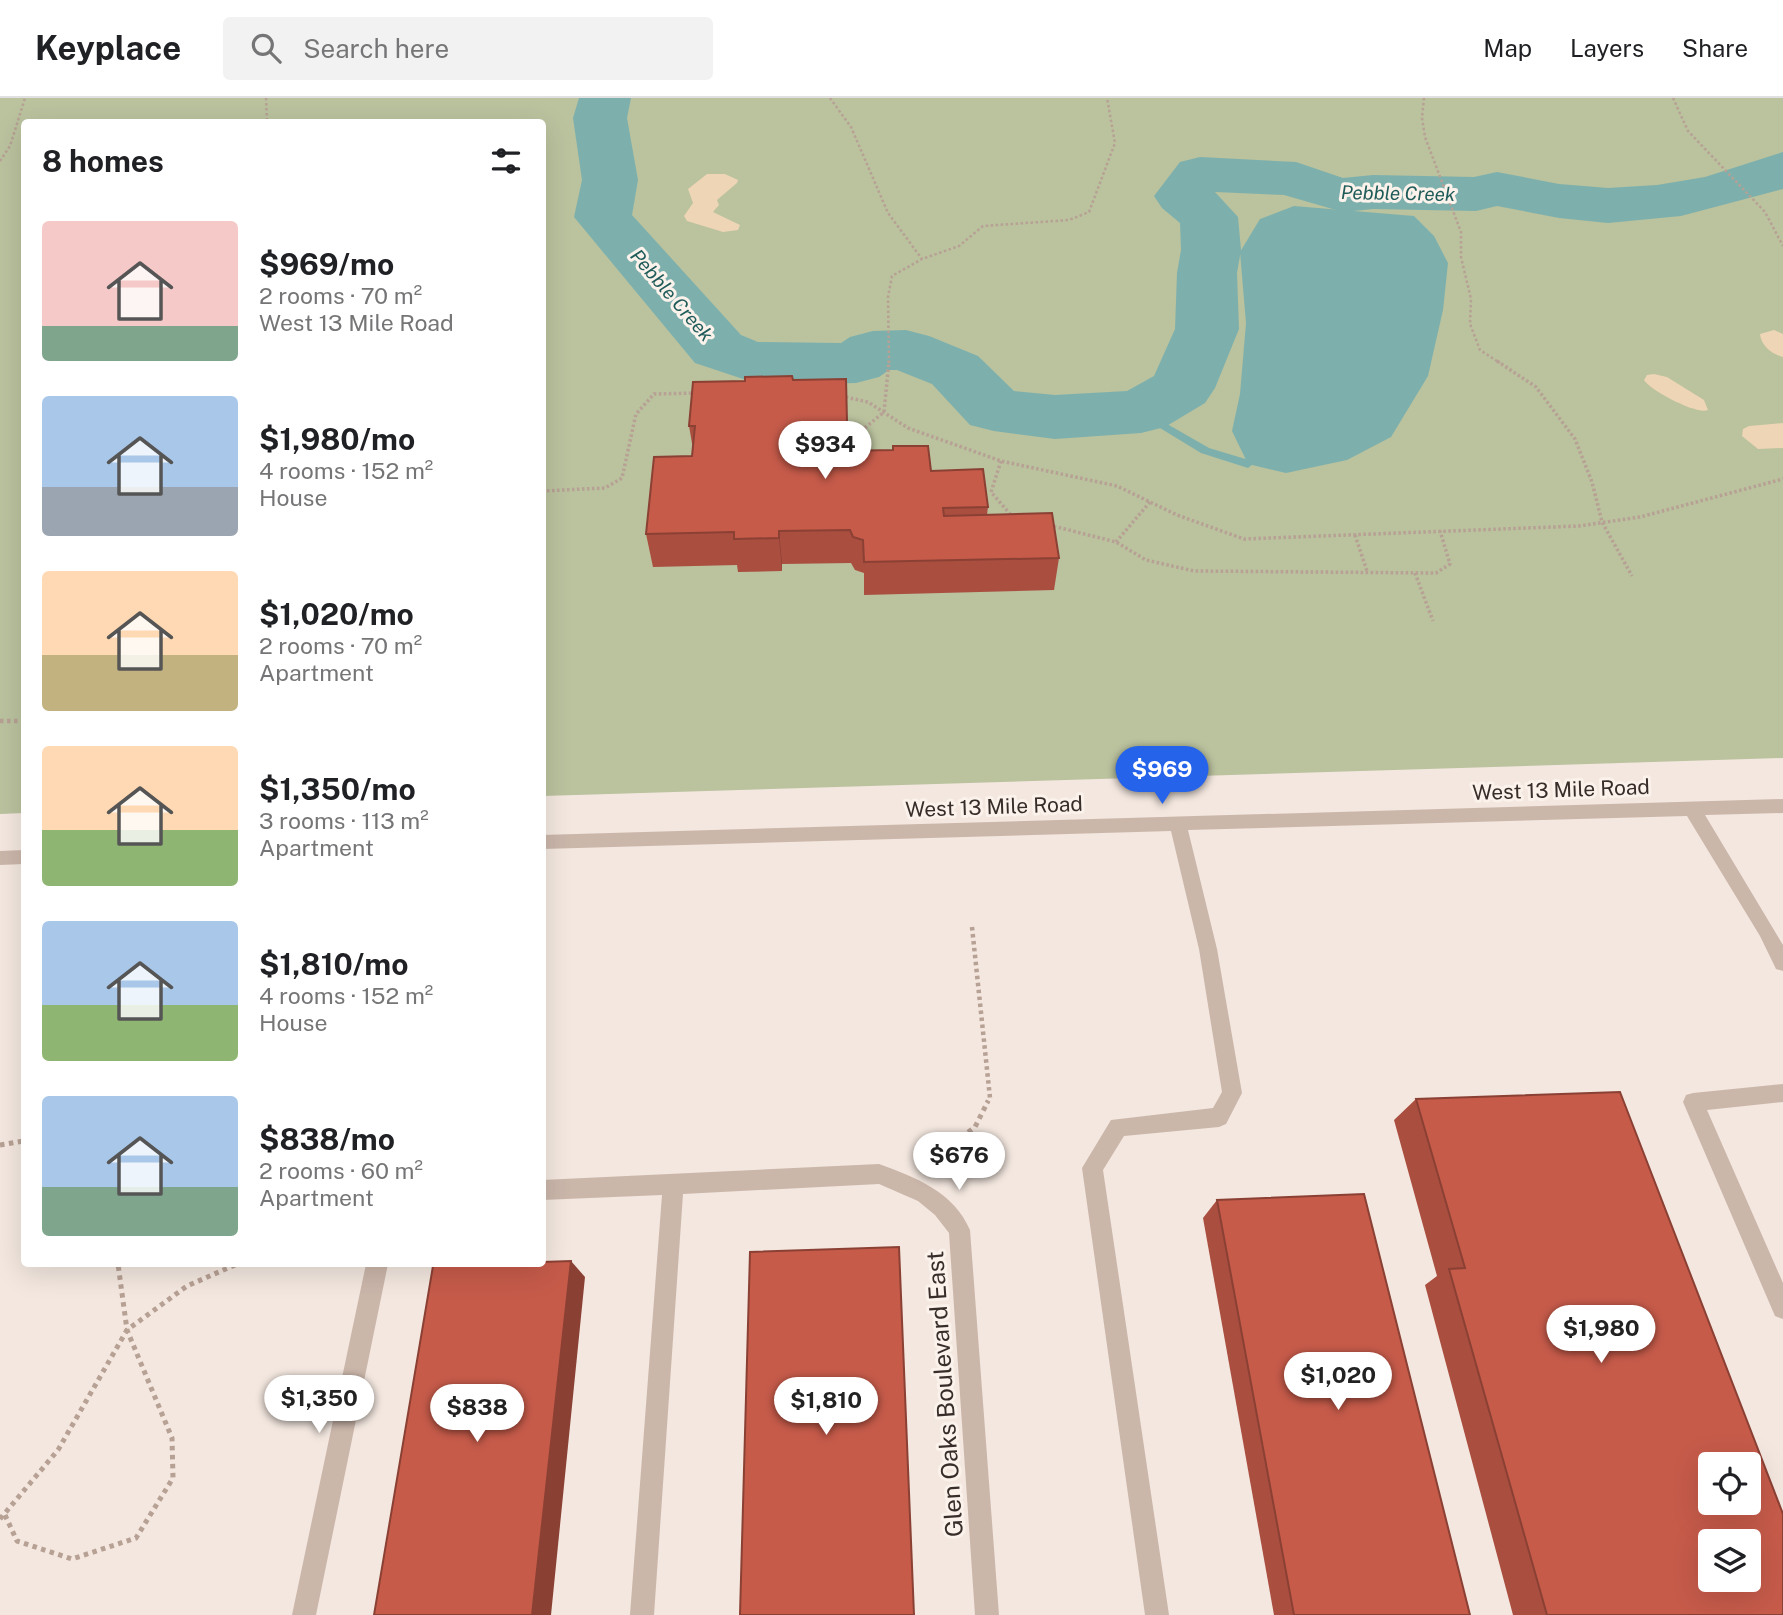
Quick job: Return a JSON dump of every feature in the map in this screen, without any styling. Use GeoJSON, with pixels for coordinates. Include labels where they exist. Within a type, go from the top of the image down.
{"type":"FeatureCollection","features":[{"type":"Feature","properties":{"kind":"street","name":"West 13 Mile Road"},"geometry":{"type":"LineString","coordinates":[[546,842],[1783,806]]}},
{"type":"Feature","properties":{"kind":"street"},"geometry":{"type":"LineString","coordinates":[[1692,809],[1766,930],[1783,963]]}},
{"type":"Feature","properties":{"kind":"street"},"geometry":{"type":"LineString","coordinates":[[1157,1615],[1092,1168],[1118,1127],[1219,1117],[1232,1093],[1208,949],[1178,825]]}},
{"type":"Feature","properties":{"kind":"street"},"geometry":{"type":"LineString","coordinates":[[0,858],[21,857]]}},
{"type":"Feature","properties":{"kind":"street"},"geometry":{"type":"LineString","coordinates":[[1783,1093],[1693,1102],[1783,1308]]}},
{"type":"Feature","properties":{"kind":"street","name":"Glen Oaks Boulevard East"},"geometry":{"type":"LineString","coordinates":[[546,1190],[879,1174],[910,1185],[944,1207],[959,1230],[987,1615]]}},
{"type":"Feature","properties":{"kind":"street"},"geometry":{"type":"LineString","coordinates":[[642,1615],[673,1184]]}},
{"type":"Feature","properties":{"kind":"street"},"geometry":{"type":"LineString","coordinates":[[304,1615],[376,1267]]}},
{"type":"Feature","properties":{"kind":"path"},"geometry":{"type":"LineString","coordinates":[[0,161],[10,146],[25,98]]}},
{"type":"Feature","properties":{"kind":"path"},"geometry":{"type":"LineString","coordinates":[[267,98],[267,119]]}},
{"type":"Feature","properties":{"kind":"path"},"geometry":{"type":"LineString","coordinates":[[830,98],[850,127],[888,213],[922,258]]}},
{"type":"Feature","properties":{"kind":"path"},"geometry":{"type":"LineString","coordinates":[[861,431],[884,412],[889,374],[888,297],[892,276],[922,258],[959,246],[984,226],[1069,220],[1089,212],[1115,144],[1107,98]]}},
{"type":"Feature","properties":{"kind":"path"},"geometry":{"type":"LineString","coordinates":[[1424,98],[1422,118],[1425,137],[1461,232],[1461,257],[1471,299],[1470,324],[1480,350],[1535,387],[1552,405],[1574,439],[1592,482],[1602,522],[1632,576]]}},
{"type":"Feature","properties":{"kind":"path"},"geometry":{"type":"LineString","coordinates":[[1673,98],[1682,121],[1708,153],[1765,213],[1783,247]]}},
{"type":"Feature","properties":{"kind":"path"},"geometry":{"type":"LineString","coordinates":[[546,491],[605,488],[622,478],[636,414],[654,394],[707,392]]}},
{"type":"Feature","properties":{"kind":"path"},"geometry":{"type":"LineString","coordinates":[[829,393],[868,402],[908,428],[1001,461],[1117,486],[1177,515],[1244,539],[1602,522],[1640,517],[1783,479]]}},
{"type":"Feature","properties":{"kind":"path"},"geometry":{"type":"LineString","coordinates":[[1001,461],[991,492],[1010,514],[1023,518]]}},
{"type":"Feature","properties":{"kind":"path"},"geometry":{"type":"LineString","coordinates":[[1116,542],[1150,502]]}},
{"type":"Feature","properties":{"kind":"path"},"geometry":{"type":"LineString","coordinates":[[1049,525],[1116,542],[1146,560],[1194,572],[1367,570],[1436,573],[1450,564],[1440,531]]}},
{"type":"Feature","properties":{"kind":"path"},"geometry":{"type":"LineString","coordinates":[[1355,534],[1367,570]]}},
{"type":"Feature","properties":{"kind":"path"},"geometry":{"type":"LineString","coordinates":[[1415,573],[1433,621]]}},
{"type":"Feature","properties":{"kind":"path"},"geometry":{"type":"LineString","coordinates":[[0,721],[21,721]]}},
{"type":"Feature","properties":{"kind":"path"},"geometry":{"type":"LineString","coordinates":[[910,1185],[934,1158],[975,1127],[990,1098],[972,927]]}},
{"type":"Feature","properties":{"kind":"path"},"geometry":{"type":"LineString","coordinates":[[0,1145],[21,1142]]}},
{"type":"Feature","properties":{"kind":"path"},"geometry":{"type":"LineString","coordinates":[[118,1267],[127,1330],[172,1438],[173,1478],[136,1538],[72,1559],[17,1541],[3,1517],[58,1450],[127,1330],[187,1286],[230,1267]]}},
{"type":"Feature","properties":{"kind":"green space"},"geometry":{"type":"Polygon","coordinates":[[[0,98],[1783,98],[1783,758],[546,796],[546,119],[21,119],[21,813],[0,814],[0,98]]]}},
{"type":"Feature","properties":{"kind":"sand"},"geometry":{"type":"Polygon","coordinates":[[[707,174],[725,174],[738,180],[717,200],[719,205],[713,212],[740,225],[738,230],[723,232],[687,221],[684,216],[693,203],[688,189],[707,174]]]}},
{"type":"Feature","properties":{"kind":"sand"},"geometry":{"type":"Polygon","coordinates":[[[1774,330],[1783,334],[1783,357],[1768,349],[1762,342],[1760,334],[1774,330]]]}},
{"type":"Feature","properties":{"kind":"sand"},"geometry":{"type":"Polygon","coordinates":[[[1647,375],[1667,377],[1704,400],[1708,410],[1694,409],[1655,390],[1644,380],[1647,375]]]}},
{"type":"Feature","properties":{"kind":"sand"},"geometry":{"type":"Polygon","coordinates":[[[1783,423],[1783,448],[1758,449],[1742,436],[1743,429],[1749,426],[1783,423]]]}},
{"type":"Feature","properties":{"kind":"water"},"geometry":{"type":"Polygon","coordinates":[[[1294,206],[1414,216],[1434,236],[1448,263],[1443,310],[1428,376],[1391,437],[1347,460],[1286,473],[1248,464],[1232,431],[1240,394],[1246,323],[1240,252],[1260,219],[1294,206]]]}},
{"type":"Feature","properties":{"kind":"building"},"geometry":{"type":"Polygon","coordinates":[[[792,376],[793,380],[846,379],[847,422],[840,422],[840,451],[928,446],[931,471],[983,469],[988,507],[943,508],[944,516],[1052,513],[1059,558],[864,562],[863,540],[853,537],[850,530],[779,531],[779,538],[734,539],[734,532],[646,534],[654,457],[692,456],[695,426],[689,426],[693,382],[745,381],[745,377],[792,376]]]}},
{"type":"Feature","properties":{"kind":"building"},"geometry":{"type":"Polygon","coordinates":[[[1620,1092],[1759,1452],[1698,1452],[1698,1515],[1761,1515],[1761,1457],[1783,1514],[1783,1615],[1547,1615],[1449,1269],[1465,1268],[1416,1099],[1620,1092]]]}},
{"type":"Feature","properties":{"kind":"building"},"geometry":{"type":"Polygon","coordinates":[[[1364,1194],[1470,1615],[1294,1615],[1217,1200],[1364,1194]]]}},
{"type":"Feature","properties":{"kind":"building"},"geometry":{"type":"Polygon","coordinates":[[[899,1247],[914,1615],[740,1615],[750,1252],[899,1247]]]}},
{"type":"Feature","properties":{"kind":"building"},"geometry":{"type":"Polygon","coordinates":[[[571,1261],[532,1615],[374,1615],[433,1267],[546,1267],[546,1262],[571,1261]]]}},
{"type":"Feature","properties":{"kind":"waterway","name":"Pebble Creek"},"geometry":{"type":"LineString","coordinates":[[605,98],[600,118],[610,180],[603,217],[718,349],[749,361],[811,364],[856,363],[873,351],[906,350],[955,370],[994,410],[1055,417],[1141,412],[1182,388],[1207,329],[1207,273],[1211,250],[1209,217],[1182,196],[1200,174],[1296,179],[1311,187],[1343,195],[1373,192],[1476,194],[1497,189],[1584,204],[1633,205],[1705,194],[1753,181],[1783,169]]}},
{"type":"Feature","properties":{"kind":"waterway"},"geometry":{"type":"LineString","coordinates":[[1141,412],[1205,451],[1248,464]]}}]}
